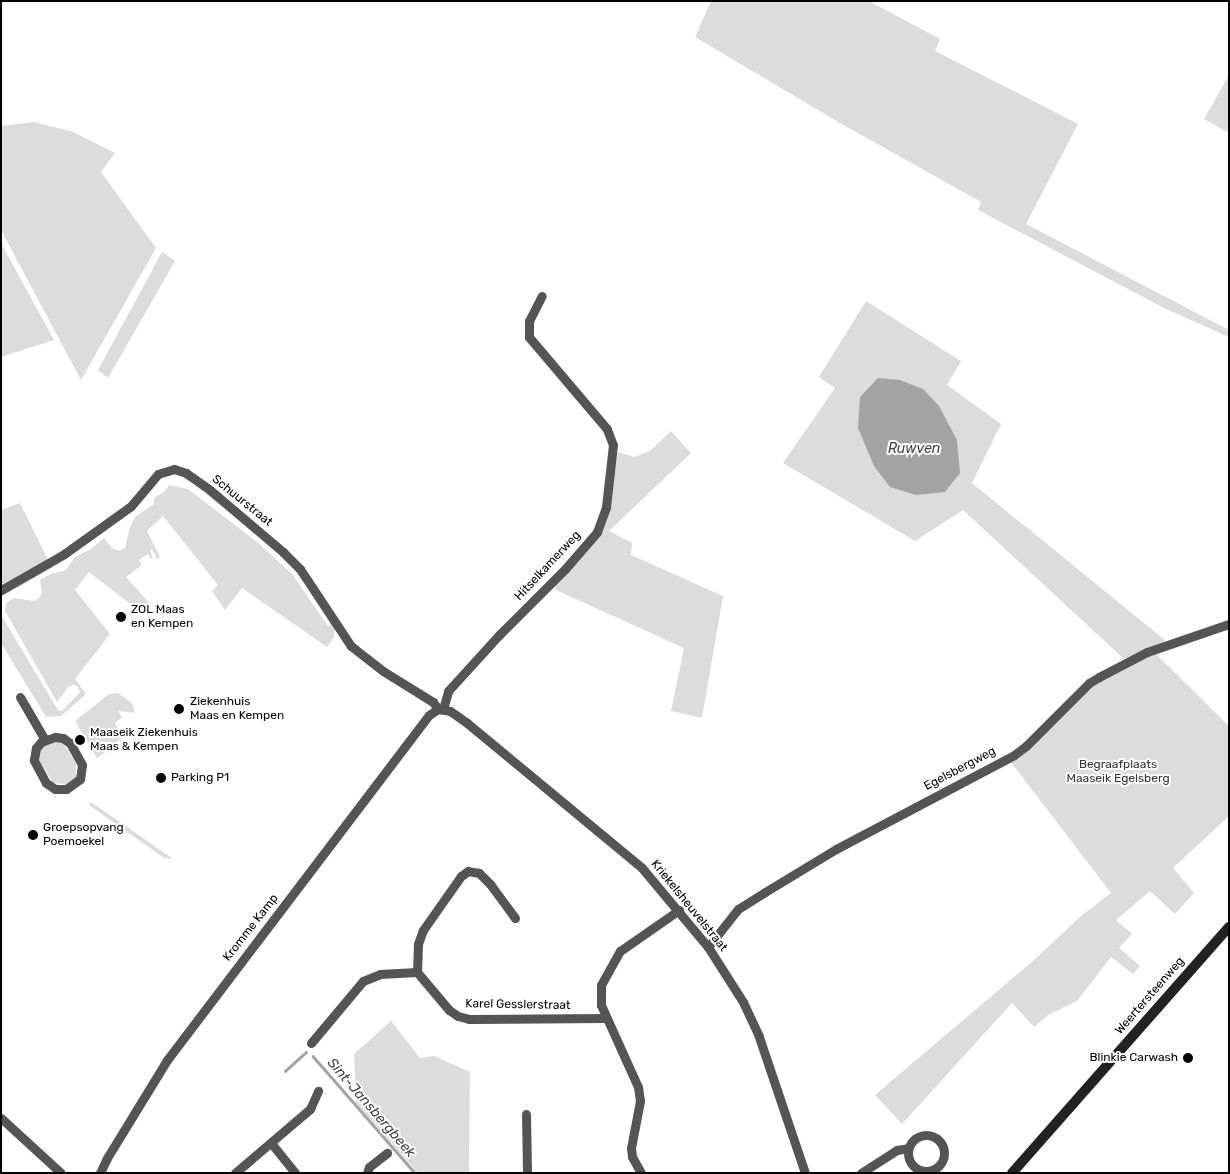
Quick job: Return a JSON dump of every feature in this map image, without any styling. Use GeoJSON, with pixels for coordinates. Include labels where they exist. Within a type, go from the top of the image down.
{"type":"FeatureCollection","features":[{"type":"Feature","properties":{"kind":"main road","name":"Weertersteenweg"},"geometry":{"type":"LineString","coordinates":[[1012,1173],[1229,927]]}},
{"type":"Feature","properties":{"kind":"street","name":"Hitselkamerweg"},"geometry":{"type":"LineString","coordinates":[[440,709],[448,692],[499,635],[565,569],[597,532],[606,507],[614,445],[607,428],[529,337],[529,321],[542,296]]}},
{"type":"Feature","properties":{"kind":"street","name":"Schuurstraat"},"geometry":{"type":"LineString","coordinates":[[1,590],[64,554],[131,506],[158,474],[174,469],[186,473],[210,490],[284,552],[300,569],[351,646],[384,671],[433,702],[440,709]]}},
{"type":"Feature","properties":{"kind":"street","name":"Egelsbergweg"},"geometry":{"type":"LineString","coordinates":[[708,947],[738,910],[766,892],[836,849],[1026,746],[1089,683],[1147,652],[1229,624]]}},
{"type":"Feature","properties":{"kind":"street"},"geometry":{"type":"LineString","coordinates":[[20,698],[45,740]]}},
{"type":"Feature","properties":{"kind":"street","name":"Kriekelsheuvelstraat"},"geometry":{"type":"LineString","coordinates":[[440,709],[467,723],[642,868],[708,947],[743,1002],[755,1028],[805,1173]]}},
{"type":"Feature","properties":{"kind":"street","name":"Kromme Kamp"},"geometry":{"type":"LineString","coordinates":[[100,1173],[107,1158],[167,1060],[430,715],[440,709]]}},
{"type":"Feature","properties":{"kind":"street"},"geometry":{"type":"LineString","coordinates":[[60,737],[67,740],[73,747],[81,762],[82,773],[80,779],[72,786],[55,788],[43,780],[35,764],[34,756],[36,748],[45,740],[60,737]]}},
{"type":"Feature","properties":{"kind":"street"},"geometry":{"type":"LineString","coordinates":[[312,1043],[363,981],[380,974],[418,972],[418,944],[423,930],[461,876],[468,871],[479,873],[490,884],[515,918]]}},
{"type":"Feature","properties":{"kind":"street"},"geometry":{"type":"LineString","coordinates":[[641,1173],[632,1157],[631,1148],[639,1107],[638,1087],[606,1018],[600,996],[601,985],[612,961],[620,951],[678,910]]}},
{"type":"Feature","properties":{"kind":"street","name":"Karel Gesslerstraat"},"geometry":{"type":"LineString","coordinates":[[418,972],[449,1010],[458,1016],[469,1019],[606,1018]]}},
{"type":"Feature","properties":{"kind":"street"},"geometry":{"type":"LineString","coordinates":[[235,1173],[310,1109],[318,1091]]}},
{"type":"Feature","properties":{"kind":"street"},"geometry":{"type":"LineString","coordinates":[[526,1114],[527,1173]]}},
{"type":"Feature","properties":{"kind":"street"},"geometry":{"type":"LineString","coordinates":[[1,1118],[61,1173]]}},
{"type":"Feature","properties":{"kind":"street"},"geometry":{"type":"LineString","coordinates":[[861,1173],[897,1150],[908,1148],[914,1138],[925,1134],[931,1135],[940,1142],[943,1158],[936,1167],[926,1171],[920,1170],[912,1163],[908,1148]]}},
{"type":"Feature","properties":{"kind":"street"},"geometry":{"type":"LineString","coordinates":[[271,1143],[295,1173]]}},
{"type":"Feature","properties":{"kind":"street"},"geometry":{"type":"LineString","coordinates":[[367,1173],[369,1167],[387,1153]]}},
{"type":"Feature","properties":{"kind":"green space"},"geometry":{"type":"Polygon","coordinates":[[[711,1],[869,1],[940,39],[935,51],[1078,124],[1026,224],[1229,330],[1229,337],[1166,309],[978,210],[981,202],[840,123],[695,37],[711,1]]]}},
{"type":"Feature","properties":{"kind":"green space"},"geometry":{"type":"Polygon","coordinates":[[[1229,75],[1229,133],[1204,119],[1229,75]]]}},
{"type":"Feature","properties":{"kind":"green space"},"geometry":{"type":"Polygon","coordinates":[[[34,122],[73,132],[115,153],[101,172],[156,248],[81,380],[1,230],[1,126],[34,122]]]}},
{"type":"Feature","properties":{"kind":"green space"},"geometry":{"type":"Polygon","coordinates":[[[1,243],[54,340],[1,357],[1,243]]]}},
{"type":"Feature","properties":{"kind":"green space"},"geometry":{"type":"Polygon","coordinates":[[[162,252],[175,261],[108,378],[98,370],[162,252]]]}},
{"type":"Feature","properties":{"kind":"green space"},"geometry":{"type":"Polygon","coordinates":[[[866,301],[961,361],[947,385],[1001,424],[972,483],[1166,641],[1124,659],[963,510],[915,541],[783,463],[835,388],[819,377],[866,301]]]}},
{"type":"Feature","properties":{"kind":"green space"},"geometry":{"type":"Polygon","coordinates":[[[671,431],[691,453],[609,531],[632,543],[631,555],[723,596],[702,718],[671,711],[684,648],[556,590],[555,582],[582,554],[606,523],[618,452],[634,457],[650,451],[671,431]]]}},
{"type":"Feature","properties":{"kind":"green space"},"geometry":{"type":"Polygon","coordinates":[[[166,471],[175,471],[186,475],[280,550],[298,569],[335,627],[334,637],[327,647],[242,588],[225,610],[212,591],[218,585],[163,516],[147,531],[160,557],[157,559],[152,549],[150,551],[153,558],[151,559],[148,554],[139,560],[142,565],[126,577],[150,604],[142,613],[89,572],[75,590],[110,634],[75,679],[86,694],[61,716],[46,717],[1,643],[1,615],[58,710],[62,711],[80,692],[77,686],[68,687],[57,702],[5,611],[6,603],[14,598],[34,601],[39,598],[42,593],[40,580],[51,574],[66,570],[75,557],[91,549],[104,538],[112,548],[119,551],[125,548],[130,527],[136,516],[153,505],[155,497],[164,492],[169,485],[188,489],[257,542],[292,574],[328,626],[331,625],[300,575],[277,550],[183,476],[176,474],[168,474],[156,480],[139,504],[105,531],[52,568],[1,597],[4,591],[62,558],[133,507],[158,476],[166,471]]]}},
{"type":"Feature","properties":{"kind":"green space"},"geometry":{"type":"Polygon","coordinates":[[[20,503],[48,560],[1,587],[1,510],[20,503]]]}},
{"type":"Feature","properties":{"kind":"green space","name":"Begraafplaats Maaseik Egelsberg"},"geometry":{"type":"Polygon","coordinates":[[[1155,653],[1229,726],[1229,816],[1173,868],[1194,893],[1175,914],[1150,891],[1116,920],[1132,934],[1119,948],[1140,966],[1133,974],[1111,957],[1077,1001],[1048,1015],[1034,1027],[1012,1003],[902,1124],[875,1095],[1035,959],[1081,916],[1111,893],[1010,761],[1088,688],[1124,665],[1155,653]]]}},
{"type":"Feature","properties":{"kind":"green space"},"geometry":{"type":"Polygon","coordinates":[[[118,693],[132,703],[135,713],[118,711],[122,717],[115,723],[122,736],[114,746],[97,758],[75,721],[109,694],[118,693]]]}},
{"type":"Feature","properties":{"kind":"green space"},"geometry":{"type":"Polygon","coordinates":[[[48,741],[63,743],[76,763],[76,777],[66,784],[53,783],[40,762],[39,750],[48,741]]]}},
{"type":"Feature","properties":{"kind":"green space"},"geometry":{"type":"Polygon","coordinates":[[[91,802],[173,859],[164,858],[89,805],[91,802]]]}},
{"type":"Feature","properties":{"kind":"green space"},"geometry":{"type":"Polygon","coordinates":[[[391,1021],[420,1058],[434,1056],[470,1072],[469,1173],[418,1173],[356,1103],[354,1054],[391,1021]]]}},
{"type":"Feature","properties":{"kind":"water","name":"Ruwven"},"geometry":{"type":"Polygon","coordinates":[[[878,378],[900,380],[923,389],[939,406],[957,440],[960,473],[945,492],[916,495],[890,487],[874,466],[858,428],[860,397],[878,378]]]}},
{"type":"Feature","properties":{"kind":"waterway","name":"Sint-Jansbergbeek"},"geometry":{"type":"LineString","coordinates":[[285,1071],[306,1052]]}},
{"type":"Feature","properties":{"kind":"waterway","name":"Sint-Jansbergbeek"},"geometry":{"type":"LineString","coordinates":[[313,1056],[415,1173]]}},
{"type":"Feature","properties":{"kind":"place","name":"ZOL Maas en Kempen"},"geometry":{"type":"Point","coordinates":[121,617]}},
{"type":"Feature","properties":{"kind":"place","name":"Ziekenhuis Maas en Kempen"},"geometry":{"type":"Point","coordinates":[179,709]}},
{"type":"Feature","properties":{"kind":"place","name":"Maaseik Ziekenhuis Maas & Kempen"},"geometry":{"type":"Point","coordinates":[80,740]}},
{"type":"Feature","properties":{"kind":"place","name":"Parking P1"},"geometry":{"type":"Point","coordinates":[161,778]}},
{"type":"Feature","properties":{"kind":"place","name":"Groepsopvang Poemoekel"},"geometry":{"type":"Point","coordinates":[33,835]}},
{"type":"Feature","properties":{"kind":"place","name":"Blinkie Carwash"},"geometry":{"type":"Point","coordinates":[1188,1058]}}]}
